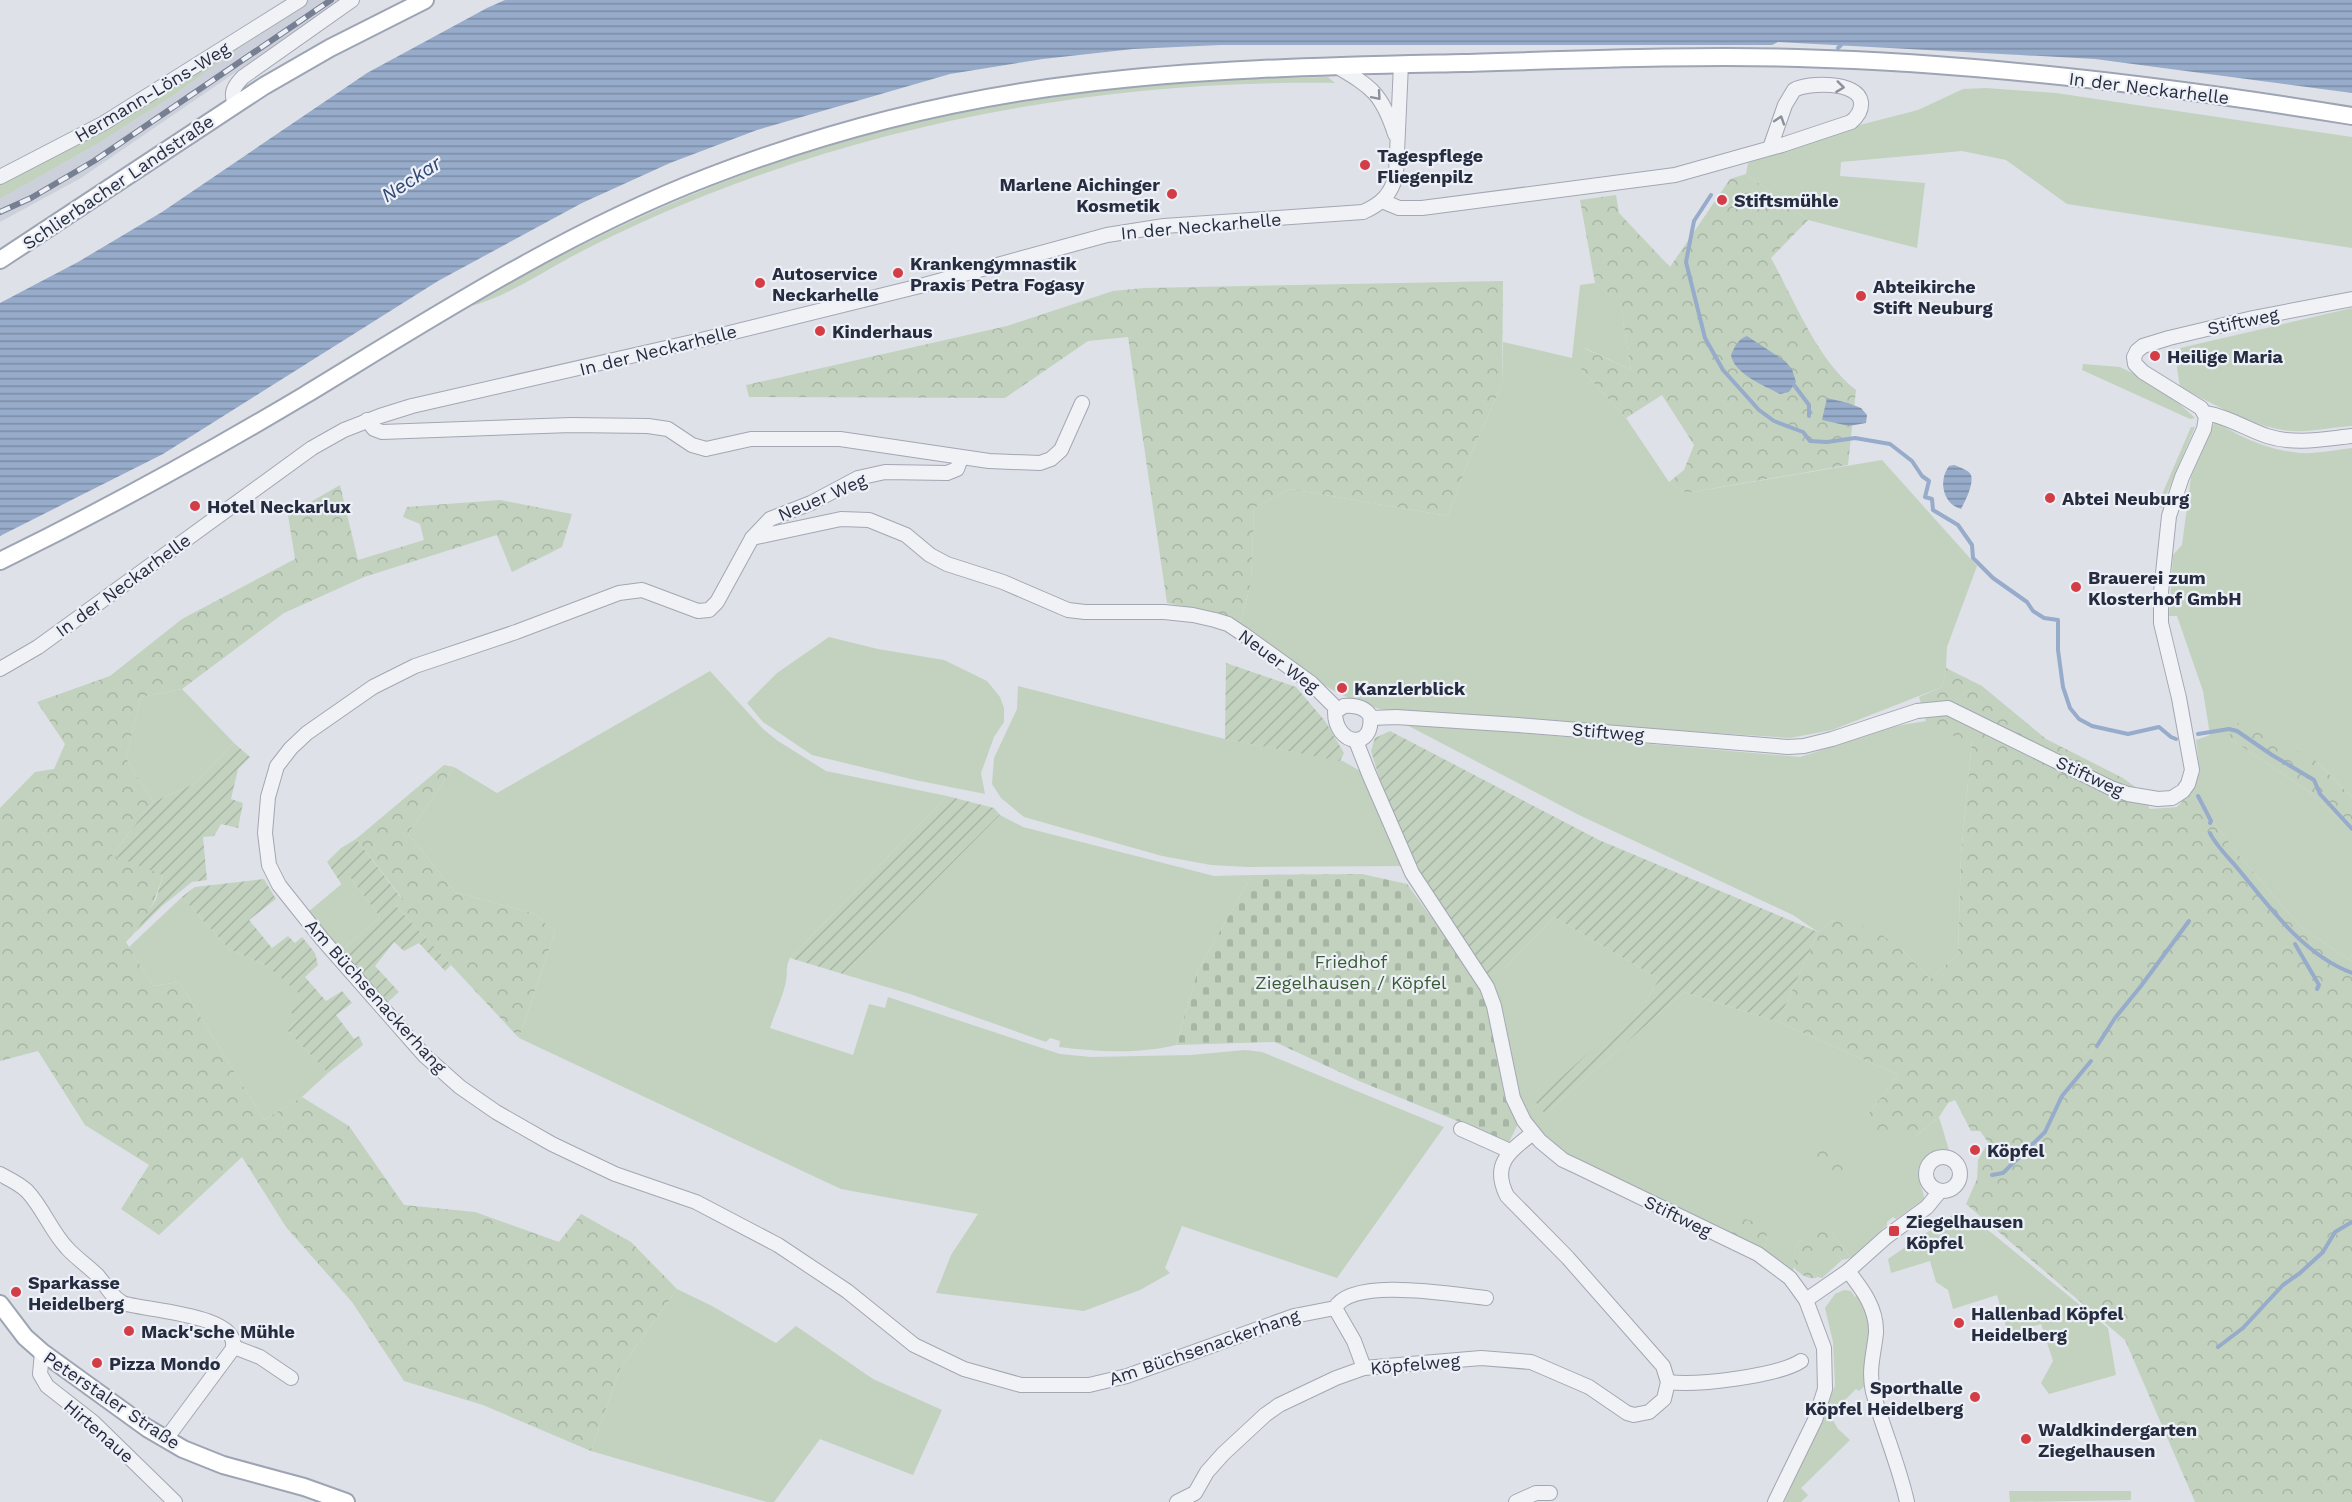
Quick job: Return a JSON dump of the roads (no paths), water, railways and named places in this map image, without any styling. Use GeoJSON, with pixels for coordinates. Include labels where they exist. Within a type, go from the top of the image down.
{"type":"FeatureCollection","features":[{"type":"Feature","properties":{"kind":"main road","name":"Schlierbacher Landstraße"},"geometry":{"type":"LineString","coordinates":[[0,260],[233,101],[425,0]]}},
{"type":"Feature","properties":{"kind":"main road","name":"In der Neckarhelle"},"geometry":{"type":"LineString","coordinates":[[0,561],[63,530],[202,455],[538,256],[601,224],[704,178],[764,156],[870,124],[983,99],[1090,82],[1197,73],[1336,66],[1737,56],[1944,66],[2180,91],[2352,116]]}},
{"type":"Feature","properties":{"kind":"main road","name":"Peterstaler Straße"},"geometry":{"type":"LineString","coordinates":[[0,1304],[25,1337],[42,1352],[147,1428],[183,1449],[223,1465],[304,1487],[346,1502]]}},
{"type":"Feature","properties":{"kind":"street","name":"Hermann-Löns-Weg"},"geometry":{"type":"LineString","coordinates":[[0,177],[104,123],[300,0]]}},
{"type":"Feature","properties":{"kind":"street","name":"Schlierbacher Landstraße"},"geometry":{"type":"LineString","coordinates":[[233,101],[235,86],[247,74],[352,0]]}},
{"type":"Feature","properties":{"kind":"street"},"geometry":{"type":"LineString","coordinates":[[1401,64],[1394,184],[1382,201],[1399,208],[1422,208],[1650,179],[1692,171],[1770,148],[1851,122],[1860,114],[1860,98],[1852,89],[1818,86],[1798,88],[1791,93],[1785,105],[1770,148]]}},
{"type":"Feature","properties":{"kind":"street"},"geometry":{"type":"LineString","coordinates":[[1336,66],[1363,82],[1381,99],[1397,142]]}},
{"type":"Feature","properties":{"kind":"street","name":"In der Neckarhelle"},"geometry":{"type":"LineString","coordinates":[[0,669],[65,627],[312,448],[368,420],[412,406],[890,294],[1107,235],[1164,226],[1354,214],[1363,212],[1382,201]]}},
{"type":"Feature","properties":{"kind":"street","name":"Stiftweg"},"geometry":{"type":"LineString","coordinates":[[1775,1502],[1815,1420],[1825,1389],[1824,1348],[1806,1300],[1790,1278],[1758,1254],[1563,1160],[1533,1133],[1513,1098],[1494,1006],[1487,987],[1412,873],[1356,741],[1349,739],[1340,728],[1335,716],[1337,709],[1344,706],[1357,706],[1367,711],[1371,718],[1396,717],[1518,725],[1788,747],[1804,746],[1832,739],[1917,711],[1948,708],[2111,788],[2142,798],[2172,798],[2186,788],[2192,770],[2162,623],[2161,592],[2169,516],[2182,477],[2206,421],[2205,413],[2174,390],[2143,372],[2134,360],[2137,351],[2150,344],[2208,328],[2352,299]]}},
{"type":"Feature","properties":{"kind":"street"},"geometry":{"type":"LineString","coordinates":[[961,458],[1019,463],[1046,461],[1060,450],[1082,403]]}},
{"type":"Feature","properties":{"kind":"street"},"geometry":{"type":"LineString","coordinates":[[2205,413],[2220,416],[2267,436],[2283,440],[2315,440],[2352,436]]}},
{"type":"Feature","properties":{"kind":"street","name":"Neuer Weg"},"geometry":{"type":"LineString","coordinates":[[368,420],[374,429],[382,432],[571,424],[648,426],[668,429],[699,448],[715,448],[751,439],[840,439],[961,458],[957,469],[947,473],[885,472],[858,478],[811,503],[770,519],[752,538]]}},
{"type":"Feature","properties":{"kind":"street","name":"Neuer Weg"},"geometry":{"type":"LineString","coordinates":[[752,538],[841,519],[869,520],[906,535],[930,555],[947,564],[1003,582],[1068,610],[1164,612],[1215,620],[1228,624],[1244,634],[1311,683],[1337,709]]}},
{"type":"Feature","properties":{"kind":"street","name":"Am Büchsenackerhang"},"geometry":{"type":"LineString","coordinates":[[752,538],[717,602],[709,610],[694,610],[642,590],[607,597],[541,623],[415,666],[373,687],[307,733],[277,766],[267,809],[265,843],[269,865],[275,880],[322,939],[424,1054],[460,1087],[496,1112],[552,1144],[615,1174],[696,1202],[769,1240],[847,1291],[914,1345],[963,1369],[1020,1385],[1089,1385],[1127,1377],[1293,1316],[1335,1308],[1338,1302],[1346,1297],[1361,1292],[1410,1289],[1485,1298]]}},
{"type":"Feature","properties":{"kind":"street"},"geometry":{"type":"LineString","coordinates":[[1356,741],[1368,731],[1371,718]]}},
{"type":"Feature","properties":{"kind":"street"},"geometry":{"type":"LineString","coordinates":[[1461,1129],[1510,1151]]}},
{"type":"Feature","properties":{"kind":"street"},"geometry":{"type":"LineString","coordinates":[[1533,1133],[1510,1151],[1501,1165],[1500,1177],[1507,1196],[1623,1317],[1663,1366],[1668,1382],[1696,1383],[1753,1375],[1783,1369],[1801,1361]]}},
{"type":"Feature","properties":{"kind":"street"},"geometry":{"type":"LineString","coordinates":[[0,1174],[26,1190],[68,1249],[94,1272],[121,1302],[166,1309],[206,1320],[233,1340],[234,1347],[166,1439]]}},
{"type":"Feature","properties":{"kind":"street"},"geometry":{"type":"LineString","coordinates":[[1806,1300],[1848,1271],[1886,1237],[1927,1207],[1940,1191]]}},
{"type":"Feature","properties":{"kind":"street"},"geometry":{"type":"LineString","coordinates":[[1848,1271],[1867,1298],[1874,1314],[1876,1332],[1870,1368],[1873,1391],[1908,1502]]}},
{"type":"Feature","properties":{"kind":"street"},"geometry":{"type":"LineString","coordinates":[[1335,1308],[1354,1341],[1364,1368]]}},
{"type":"Feature","properties":{"kind":"street"},"geometry":{"type":"LineString","coordinates":[[234,1347],[260,1357],[291,1378]]}},
{"type":"Feature","properties":{"kind":"street","name":"Hirtenaue"},"geometry":{"type":"LineString","coordinates":[[42,1352],[40,1374],[47,1386],[93,1422],[175,1502]]}},
{"type":"Feature","properties":{"kind":"street","name":"Köpfelweg"},"geometry":{"type":"LineString","coordinates":[[1177,1502],[1199,1498],[1207,1472],[1265,1415],[1279,1405],[1330,1380],[1364,1368],[1481,1358],[1531,1362],[1589,1387],[1627,1413],[1634,1414],[1649,1412],[1660,1404],[1666,1393],[1668,1382]]}},
{"type":"Feature","properties":{"kind":"street"},"geometry":{"type":"LineString","coordinates":[[1516,1502],[1536,1493],[1550,1493]]}},
{"type":"Feature","properties":{"kind":"water","name":"Neckar"},"geometry":{"type":"Polygon","coordinates":[[[505,0],[2352,0],[2352,93],[2095,59],[1778,42],[1772,45],[1220,45],[1133,49],[1043,59],[950,74],[757,130],[670,163],[582,203],[438,281],[163,454],[0,536],[0,303],[78,262],[162,212],[367,73],[505,0]]]}},
{"type":"Feature","properties":{"kind":"water"},"geometry":{"type":"Polygon","coordinates":[[[1747,336],[1785,361],[1792,369],[1796,382],[1789,392],[1780,394],[1751,379],[1733,362],[1731,355],[1735,346],[1747,336]]]}},
{"type":"Feature","properties":{"kind":"water"},"geometry":{"type":"Polygon","coordinates":[[[1827,398],[1861,408],[1867,415],[1866,423],[1849,426],[1822,420],[1827,398]]]}},
{"type":"Feature","properties":{"kind":"water"},"geometry":{"type":"Polygon","coordinates":[[[1954,465],[1970,473],[1972,479],[1967,498],[1961,509],[1946,497],[1943,485],[1949,466],[1954,465]]]}},
{"type":"Feature","properties":{"kind":"waterway"},"geometry":{"type":"LineString","coordinates":[[1838,48],[1842,44]]}},
{"type":"Feature","properties":{"kind":"waterway"},"geometry":{"type":"LineString","coordinates":[[1711,195],[1694,221],[1686,262],[1705,338],[1723,370],[1759,410],[1774,421],[1803,432],[1810,441],[1827,442],[1855,438],[1890,444],[1912,461],[1922,476],[1929,481],[1925,497],[1932,499],[1933,510],[1958,525],[1972,545],[1973,558],[1993,578],[2027,602],[2033,611],[2044,618],[2058,620],[2058,650],[2063,687],[2070,708],[2079,719],[2092,726],[2128,734],[2159,727],[2176,739]]}},
{"type":"Feature","properties":{"kind":"waterway"},"geometry":{"type":"LineString","coordinates":[[1794,385],[1809,405],[1809,416]]}},
{"type":"Feature","properties":{"kind":"waterway"},"geometry":{"type":"LineString","coordinates":[[2198,734],[2229,729],[2237,731],[2314,780],[2320,794],[2352,829]]}},
{"type":"Feature","properties":{"kind":"waterway"},"geometry":{"type":"LineString","coordinates":[[2198,796],[2210,823]]}},
{"type":"Feature","properties":{"kind":"waterway"},"geometry":{"type":"LineString","coordinates":[[2210,833],[2219,848],[2276,915],[2304,943],[2319,955],[2352,973]]}},
{"type":"Feature","properties":{"kind":"waterway"},"geometry":{"type":"LineString","coordinates":[[2097,1046],[2115,1018],[2189,921]]}},
{"type":"Feature","properties":{"kind":"waterway"},"geometry":{"type":"LineString","coordinates":[[2295,944],[2319,985],[2317,989]]}},
{"type":"Feature","properties":{"kind":"waterway"},"geometry":{"type":"LineString","coordinates":[[1992,1175],[2003,1173],[2045,1132],[2062,1096],[2091,1061]]}},
{"type":"Feature","properties":{"kind":"waterway"},"geometry":{"type":"LineString","coordinates":[[2218,1347],[2243,1328],[2283,1285],[2323,1252],[2335,1232],[2352,1222]]}},
{"type":"Feature","properties":{"kind":"railway"},"geometry":{"type":"LineString","coordinates":[[0,212],[31,198],[94,161],[331,0]]}},
{"type":"Feature","properties":{"kind":"place","name":"Tagespflege Fliegenpilz"},"geometry":{"type":"Point","coordinates":[1365,165]}},
{"type":"Feature","properties":{"kind":"place","name":"Marlene Aichinger Kosmetik"},"geometry":{"type":"Point","coordinates":[1172,194]}},
{"type":"Feature","properties":{"kind":"place","name":"Stiftsmühle"},"geometry":{"type":"Point","coordinates":[1722,200]}},
{"type":"Feature","properties":{"kind":"place","name":"Krankengymnastik Praxis Petra Fogasy"},"geometry":{"type":"Point","coordinates":[898,273]}},
{"type":"Feature","properties":{"kind":"place","name":"Autoservice Neckarhelle"},"geometry":{"type":"Point","coordinates":[760,283]}},
{"type":"Feature","properties":{"kind":"place","name":"Abteikirche Stift Neuburg"},"geometry":{"type":"Point","coordinates":[1861,296]}},
{"type":"Feature","properties":{"kind":"place","name":"Kinderhaus"},"geometry":{"type":"Point","coordinates":[820,331]}},
{"type":"Feature","properties":{"kind":"place","name":"Heilige Maria"},"geometry":{"type":"Point","coordinates":[2155,356]}},
{"type":"Feature","properties":{"kind":"place","name":"Abtei Neuburg"},"geometry":{"type":"Point","coordinates":[2050,498]}},
{"type":"Feature","properties":{"kind":"place","name":"Hotel Neckarlux"},"geometry":{"type":"Point","coordinates":[195,506]}},
{"type":"Feature","properties":{"kind":"place","name":"Brauerei zum Klosterhof GmbH"},"geometry":{"type":"Point","coordinates":[2076,587]}},
{"type":"Feature","properties":{"kind":"place","name":"Kanzlerblick"},"geometry":{"type":"Point","coordinates":[1342,688]}},
{"type":"Feature","properties":{"kind":"place","name":"Köpfel"},"geometry":{"type":"Point","coordinates":[1975,1150]}},
{"type":"Feature","properties":{"kind":"place","name":"Ziegelhausen Köpfel"},"geometry":{"type":"Point","coordinates":[1894,1231]}},
{"type":"Feature","properties":{"kind":"place","name":"Sparkasse Heidelberg"},"geometry":{"type":"Point","coordinates":[16,1292]}},
{"type":"Feature","properties":{"kind":"place","name":"Hallenbad Köpfel Heidelberg"},"geometry":{"type":"Point","coordinates":[1959,1323]}},
{"type":"Feature","properties":{"kind":"place","name":"Mack'sche Mühle"},"geometry":{"type":"Point","coordinates":[129,1331]}},
{"type":"Feature","properties":{"kind":"place","name":"Pizza Mondo"},"geometry":{"type":"Point","coordinates":[97,1363]}},
{"type":"Feature","properties":{"kind":"place","name":"Sporthalle Köpfel Heidelberg"},"geometry":{"type":"Point","coordinates":[1975,1397]}},
{"type":"Feature","properties":{"kind":"place","name":"Waldkindergarten Ziegelhausen"},"geometry":{"type":"Point","coordinates":[2026,1439]}},
{"type":"Feature","properties":{"kind":"park label","name":"Friedhof Ziegelhausen / Köpfel"},"geometry":{"type":"Point","coordinates":[1351,971]}}]}
